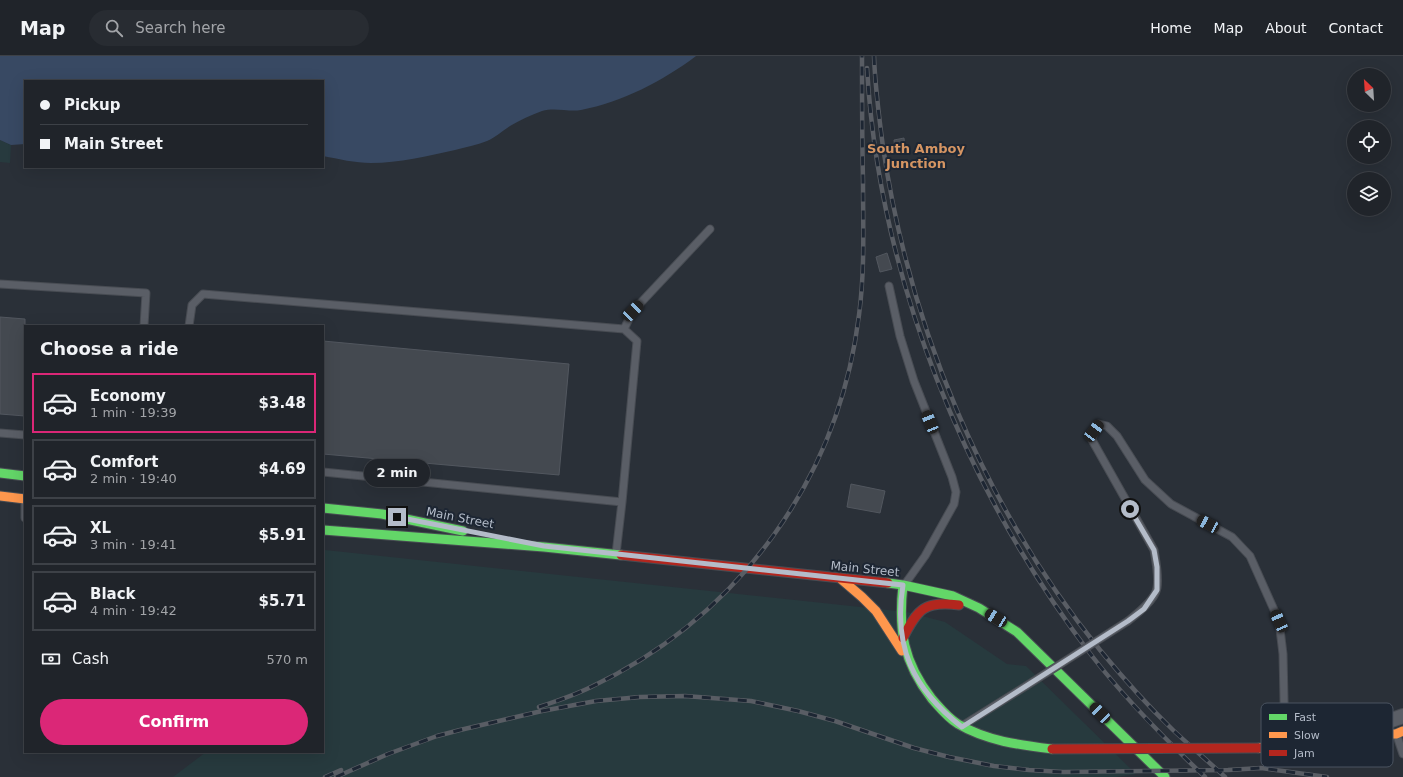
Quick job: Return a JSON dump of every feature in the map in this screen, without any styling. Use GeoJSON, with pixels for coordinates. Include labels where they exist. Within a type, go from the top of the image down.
{"type":"FeatureCollection","features":[{"type":"Feature","properties":{"kind":"main road"},"geometry":{"type":"LineString","coordinates":[[0,473],[24,476]]}},
{"type":"Feature","properties":{"kind":"main road"},"geometry":{"type":"LineString","coordinates":[[0,496],[24,499]]}},
{"type":"Feature","properties":{"kind":"main road","name":"Main Street"},"geometry":{"type":"LineString","coordinates":[[324,508],[382,514],[544,546]]}},
{"type":"Feature","properties":{"kind":"main road","name":"Main Street"},"geometry":{"type":"LineString","coordinates":[[324,530],[544,546],[903,585],[953,596],[979,608],[1017,632],[1165,777]]}},
{"type":"Feature","properties":{"kind":"main road"},"geometry":{"type":"LineString","coordinates":[[841,579],[866,601],[888,628],[925,691],[941,710],[962,727],[982,736],[1024,746],[1052,749],[1261,748]]}},
{"type":"Feature","properties":{"kind":"main road"},"geometry":{"type":"LineString","coordinates":[[903,585],[900,616],[908,661]]}},
{"type":"Feature","properties":{"kind":"main road"},"geometry":{"type":"LineString","coordinates":[[903,638],[909,625],[918,612],[929,606],[946,603],[979,608]]}},
{"type":"Feature","properties":{"kind":"lane"},"geometry":{"type":"LineString","coordinates":[[624,329],[633,311],[710,229]]}},
{"type":"Feature","properties":{"kind":"lane"},"geometry":{"type":"LineString","coordinates":[[0,284],[146,293],[144,325]]}},
{"type":"Feature","properties":{"kind":"lane"},"geometry":{"type":"LineString","coordinates":[[889,286],[900,336],[912,374],[952,477],[956,492],[954,504],[929,550],[903,585]]}},
{"type":"Feature","properties":{"kind":"lane"},"geometry":{"type":"LineString","coordinates":[[189,325],[192,305],[203,294],[624,329],[637,341],[616,554]]}},
{"type":"Feature","properties":{"kind":"lane"},"geometry":{"type":"LineString","coordinates":[[962,727],[1128,621],[1144,609],[1157,590],[1157,567],[1154,550],[1092,440],[1094,431],[1099,424],[1108,426],[1117,436],[1145,480],[1171,504],[1232,537],[1250,556],[1279,621],[1283,654],[1284,703]]}},
{"type":"Feature","properties":{"kind":"lane"},"geometry":{"type":"LineString","coordinates":[[0,433],[24,435]]}},
{"type":"Feature","properties":{"kind":"lane"},"geometry":{"type":"LineString","coordinates":[[324,472],[622,502]]}},
{"type":"Feature","properties":{"kind":"lane"},"geometry":{"type":"LineString","coordinates":[[1399,725],[1403,754]]}},
{"type":"Feature","properties":{"kind":"green space"},"geometry":{"type":"Polygon","coordinates":[[[0,140],[11,145],[10,163],[0,162],[0,140]]]}},
{"type":"Feature","properties":{"kind":"green space"},"geometry":{"type":"Polygon","coordinates":[[[325,550],[907,612],[945,622],[1007,664],[1026,666],[1136,774],[1116,777],[173,777],[205,753],[324,753],[325,550]]]}},
{"type":"Feature","properties":{"kind":"water"},"geometry":{"type":"Polygon","coordinates":[[[0,56],[696,56],[656,82],[612,102],[581,110],[552,109],[542,111],[510,126],[493,138],[479,144],[413,159],[392,162],[353,162],[324,156],[324,80],[24,80],[24,144],[11,145],[0,140],[0,56]]]}},
{"type":"Feature","properties":{"kind":"building"},"geometry":{"type":"Polygon","coordinates":[[[904,138],[905,148],[895,150],[894,140],[904,138]]]}},
{"type":"Feature","properties":{"kind":"building"},"geometry":{"type":"Polygon","coordinates":[[[887,253],[892,269],[880,272],[876,257],[887,253]]]}},
{"type":"Feature","properties":{"kind":"building"},"geometry":{"type":"Polygon","coordinates":[[[0,317],[25,319],[24,416],[0,414],[0,317]]]}},
{"type":"Feature","properties":{"kind":"building"},"geometry":{"type":"Polygon","coordinates":[[[324,341],[569,364],[559,475],[324,454],[324,341]]]}},
{"type":"Feature","properties":{"kind":"building"},"geometry":{"type":"Polygon","coordinates":[[[851,484],[885,491],[880,513],[847,507],[851,484]]]}},
{"type":"Feature","properties":{"kind":"railway"},"geometry":{"type":"LineString","coordinates":[[539,707],[591,687],[644,657],[693,622],[736,581],[773,536],[805,486],[830,432],[848,375],[859,315],[863,248],[862,56]]}},
{"type":"Feature","properties":{"kind":"railway"},"geometry":{"type":"LineString","coordinates":[[874,56],[876,90],[883,147],[895,215],[912,282],[933,348],[958,413],[987,476],[1021,537],[1058,595],[1100,650],[1117,671],[1163,721],[1225,777]]}},
{"type":"Feature","properties":{"kind":"railway"},"geometry":{"type":"LineString","coordinates":[[867,68],[875,146],[889,225],[910,302],[936,378],[968,452],[1005,523],[1046,592],[1092,656],[1146,719],[1205,777]]}},
{"type":"Feature","properties":{"kind":"railway"},"geometry":{"type":"LineString","coordinates":[[336,777],[388,754],[437,736],[460,730],[542,711],[596,701],[640,697],[685,696],[751,701],[798,711],[835,721],[914,748],[994,766],[1063,772],[1228,770],[1261,768],[1327,777]]}},
{"type":"Feature","properties":{"kind":"railway"},"geometry":{"type":"LineString","coordinates":[[325,777],[341,770]]}},
{"type":"Feature","properties":{"kind":"traffic: fast"},"geometry":{"type":"LineString","coordinates":[[0,473],[24,476]]}},
{"type":"Feature","properties":{"kind":"traffic: fast"},"geometry":{"type":"LineString","coordinates":[[324,508],[382,514],[463,531]]}},
{"type":"Feature","properties":{"kind":"traffic: fast"},"geometry":{"type":"LineString","coordinates":[[324,530],[544,547],[621,555]]}},
{"type":"Feature","properties":{"kind":"traffic: fast"},"geometry":{"type":"LineString","coordinates":[[888,583],[953,596],[979,608],[1017,632],[1165,777]]}},
{"type":"Feature","properties":{"kind":"traffic: fast"},"geometry":{"type":"LineString","coordinates":[[903,585],[901,617],[902,631],[909,659],[922,685],[941,709],[958,724],[980,735],[1016,744],[1052,749]]}},
{"type":"Feature","properties":{"kind":"traffic: slow"},"geometry":{"type":"LineString","coordinates":[[0,496],[24,499]]}},
{"type":"Feature","properties":{"kind":"traffic: slow"},"geometry":{"type":"LineString","coordinates":[[841,579],[876,611],[902,651]]}},
{"type":"Feature","properties":{"kind":"traffic: slow"},"geometry":{"type":"LineString","coordinates":[[1393,734],[1403,731]]}},
{"type":"Feature","properties":{"kind":"traffic: jam"},"geometry":{"type":"LineString","coordinates":[[621,555],[888,583]]}},
{"type":"Feature","properties":{"kind":"traffic: jam"},"geometry":{"type":"LineString","coordinates":[[903,638],[918,613],[924,609],[938,604],[959,605]]}},
{"type":"Feature","properties":{"kind":"traffic: jam"},"geometry":{"type":"LineString","coordinates":[[1052,749],[1259,748]]}},
{"type":"Feature","properties":{"kind":"district","name":"South Amboy Junction"},"geometry":{"type":"Point","coordinates":[916,156]}},
{"type":"Feature","properties":{"kind":"route"},"geometry":{"type":"LineString","coordinates":[[397,517],[544,546],[903,585],[900,616],[904,646],[908,661],[925,691],[941,710],[962,727],[1128,621],[1144,609],[1157,590],[1157,567],[1154,550],[1130,509]]}}]}
